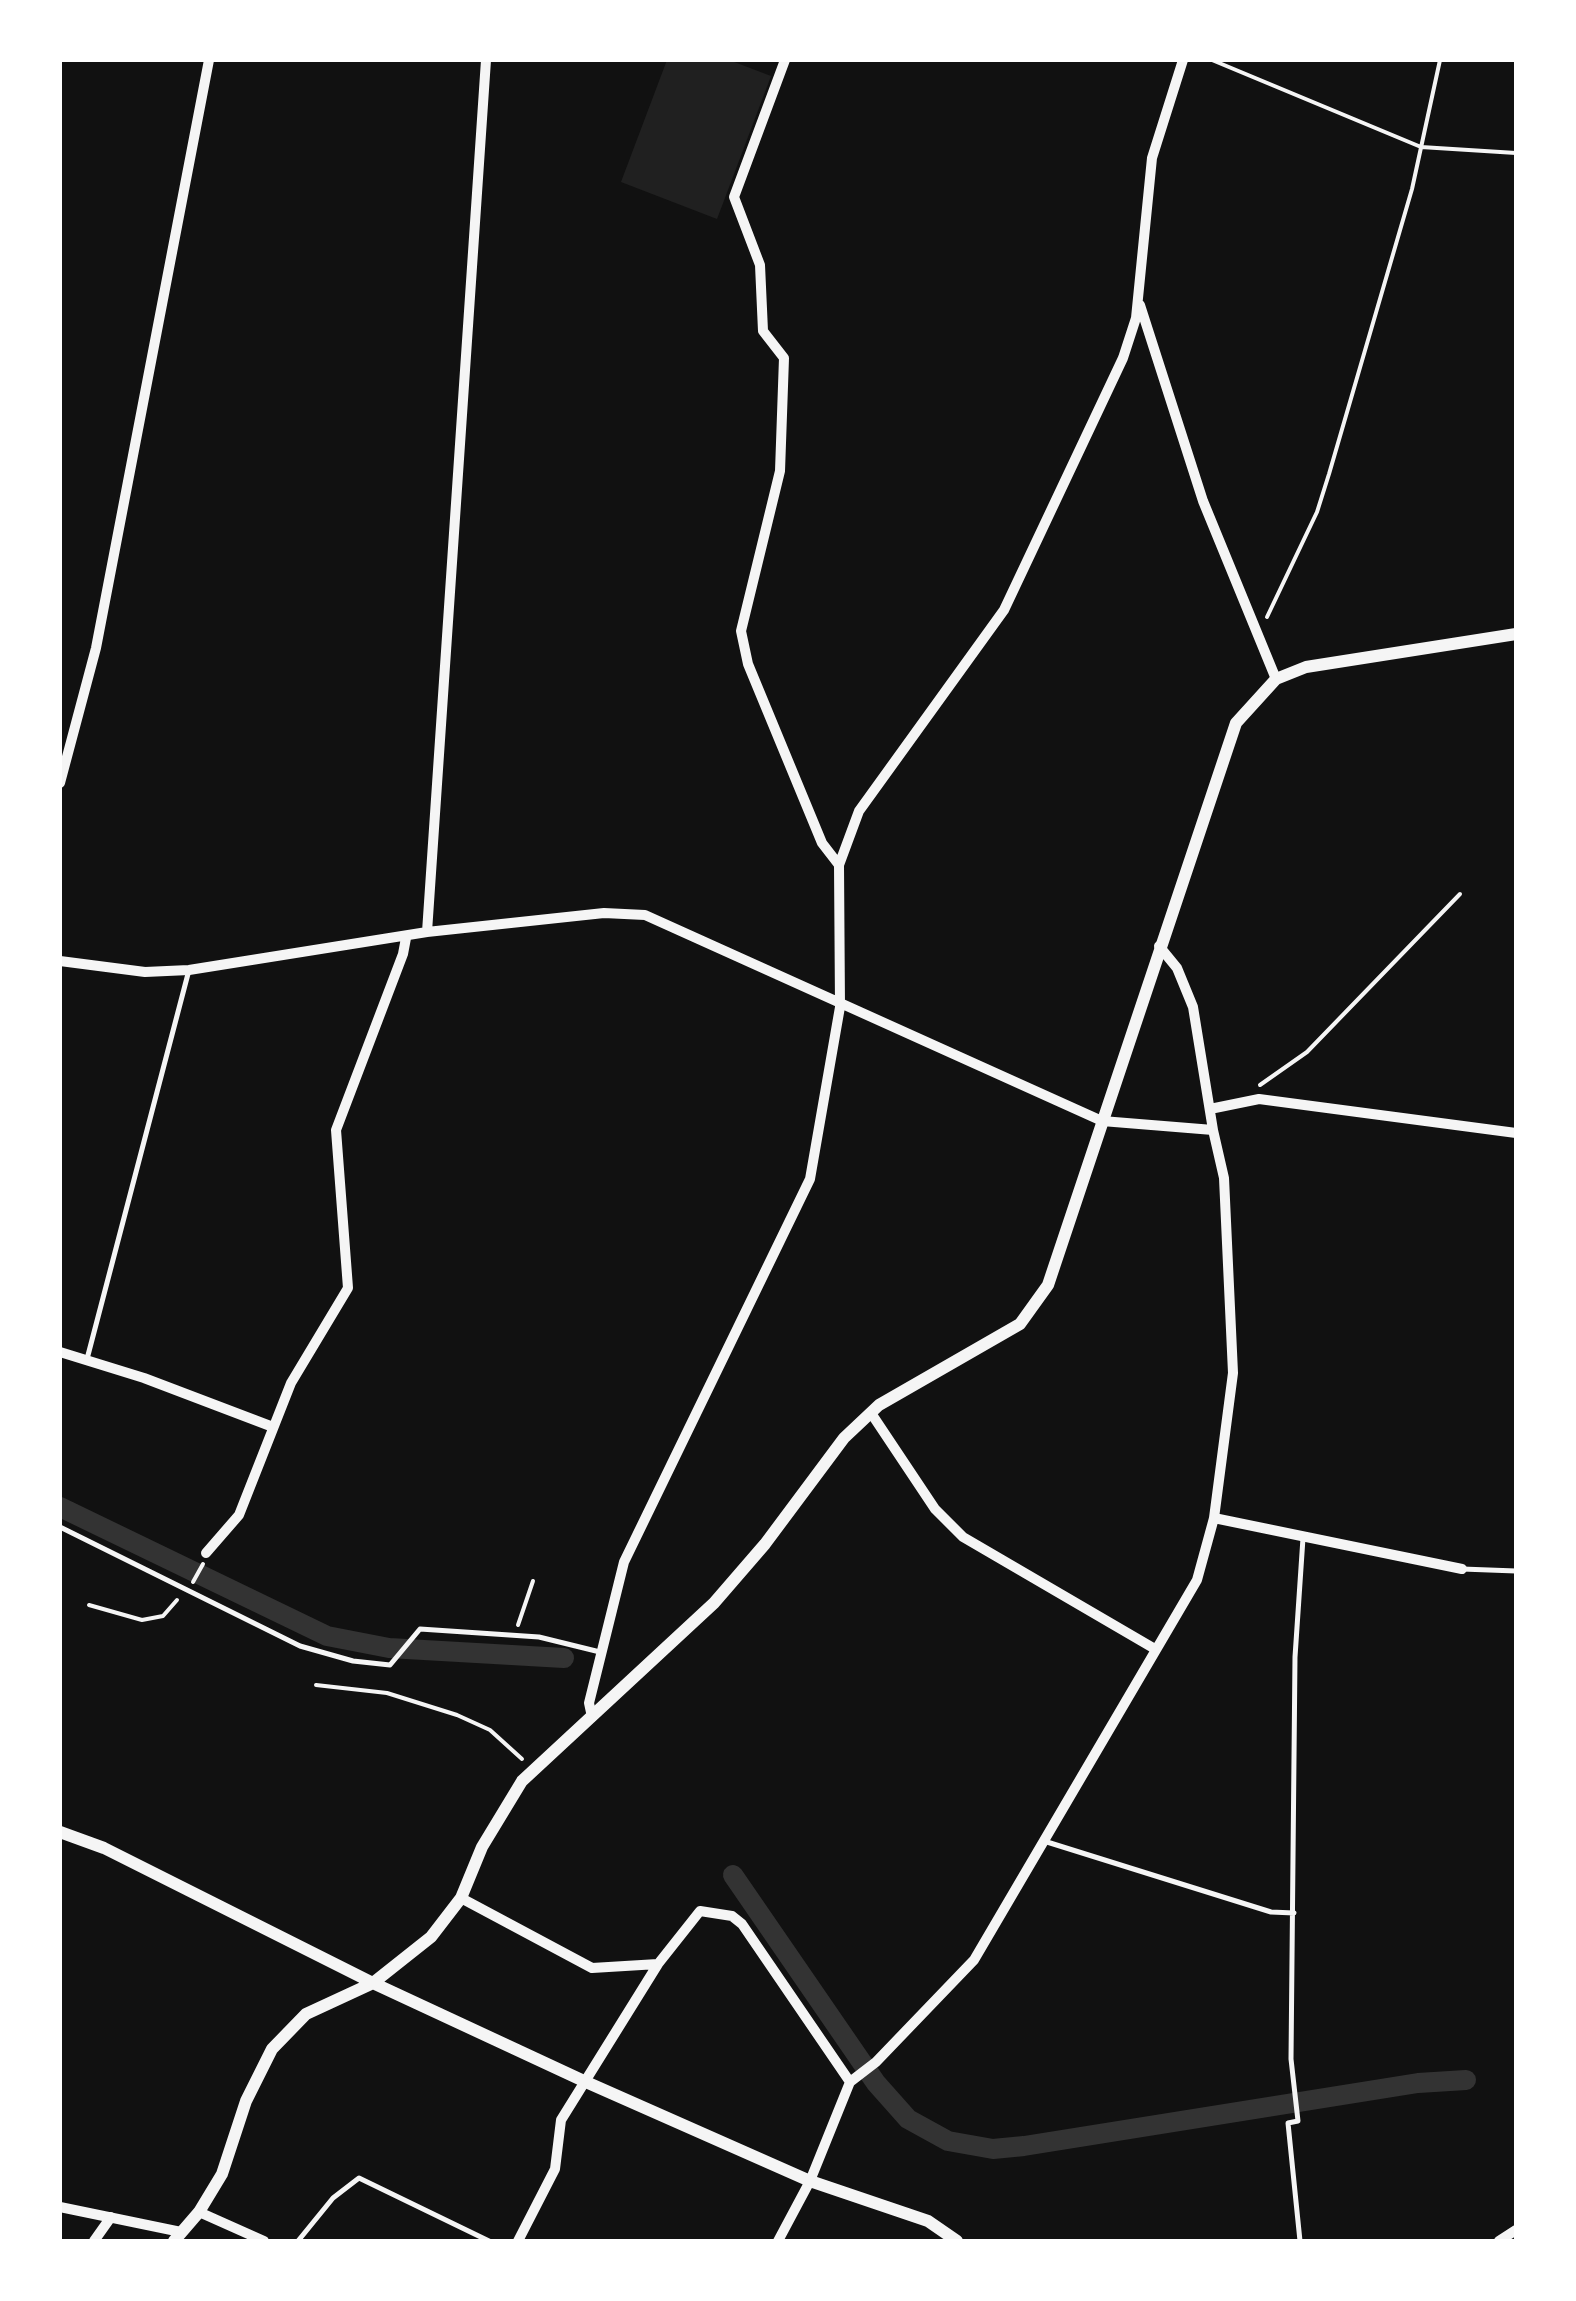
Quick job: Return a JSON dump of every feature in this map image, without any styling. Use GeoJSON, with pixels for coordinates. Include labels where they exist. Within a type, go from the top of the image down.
{"type":"FeatureCollection","features":[{"type":"Feature","properties":{"kind":"street"},"geometry":{"type":"LineString","coordinates":[[60,783],[96,648],[209,60]]}},
{"type":"Feature","properties":{"kind":"street"},"geometry":{"type":"LineString","coordinates":[[427,932],[486,60]]}},
{"type":"Feature","properties":{"kind":"street"},"geometry":{"type":"LineString","coordinates":[[785,60],[734,197],[760,266],[763,331],[784,358],[780,471],[741,631],[748,664],[822,843],[839,865]]}},
{"type":"Feature","properties":{"kind":"street"},"geometry":{"type":"LineString","coordinates":[[592,1718],[589,1703],[624,1562],[810,1179],[840,1006],[839,865],[859,811],[1004,610],[1122,358],[1138,298],[1152,158],[1182,60]]}},
{"type":"Feature","properties":{"kind":"street"},"geometry":{"type":"LineString","coordinates":[[1138,298],[1202,502],[1276,680]]}},
{"type":"Feature","properties":{"kind":"street"},"geometry":{"type":"LineString","coordinates":[[60,2207],[177,2237],[199,2212],[232,2154],[246,2101],[272,2049],[306,2014],[373,1983],[431,1938],[461,1898],[505,1804],[533,1769],[714,1604],[765,1544],[844,1438],[870,1413],[1020,1324],[1048,1285],[1236,723],[1276,680],[1306,667],[1516,634]]}},
{"type":"Feature","properties":{"kind":"street"},"geometry":{"type":"LineString","coordinates":[[60,960],[145,972],[189,970],[427,932],[604,914],[645,916],[1102,1121],[1214,1130]]}},
{"type":"Feature","properties":{"kind":"street"},"geometry":{"type":"LineString","coordinates":[[205,1558],[239,1515],[298,1370],[348,1288],[336,1130],[404,954],[406,938]]}},
{"type":"Feature","properties":{"kind":"street"},"geometry":{"type":"LineString","coordinates":[[778,2241],[810,2181],[853,2079],[876,2062],[974,1960],[1197,1580],[1214,1518],[1232,1373],[1224,1178],[1192,1007],[1177,968],[1159,946]]}},
{"type":"Feature","properties":{"kind":"street"},"geometry":{"type":"LineString","coordinates":[[1210,1109],[1259,1099],[1516,1133]]}},
{"type":"Feature","properties":{"kind":"street"},"geometry":{"type":"LineString","coordinates":[[60,1352],[87,1358],[273,1428]]}},
{"type":"Feature","properties":{"kind":"street"},"geometry":{"type":"LineString","coordinates":[[870,1413],[935,1509],[963,1537],[1155,1649]]}},
{"type":"Feature","properties":{"kind":"street"},"geometry":{"type":"LineString","coordinates":[[1214,1518],[1462,1569]]}},
{"type":"Feature","properties":{"kind":"street"},"geometry":{"type":"LineString","coordinates":[[60,1832],[104,1848],[373,1983],[586,2082],[810,2181],[928,2221],[956,2241]]}},
{"type":"Feature","properties":{"kind":"street"},"geometry":{"type":"LineString","coordinates":[[461,1898],[576,1962],[605,1970],[658,1964]]}},
{"type":"Feature","properties":{"kind":"street"},"geometry":{"type":"LineString","coordinates":[[518,2241],[556,2169],[561,2120],[658,1964],[700,1910],[732,1916],[742,1924],[853,2079]]}},
{"type":"Feature","properties":{"kind":"street"},"geometry":{"type":"LineString","coordinates":[[199,2212],[264,2241]]}},
{"type":"Feature","properties":{"kind":"street"},"geometry":{"type":"LineString","coordinates":[[94,2241],[110,2217]]}},
{"type":"Feature","properties":{"kind":"street"},"geometry":{"type":"LineString","coordinates":[[1499,2241],[1516,2230]]}},
{"type":"Feature","properties":{"kind":"lane"},"geometry":{"type":"LineString","coordinates":[[87,1358],[189,970]]}},
{"type":"Feature","properties":{"kind":"lane"},"geometry":{"type":"LineString","coordinates":[[60,1527],[312,1650],[381,1666],[393,1662],[411,1635],[420,1629],[516,1635],[600,1652]]}},
{"type":"Feature","properties":{"kind":"lane"},"geometry":{"type":"LineString","coordinates":[[1300,2241],[1288,2123],[1298,2121],[1293,2090],[1295,1656],[1304,1536]]}},
{"type":"Feature","properties":{"kind":"lane"},"geometry":{"type":"LineString","coordinates":[[1462,1569],[1516,1571]]}},
{"type":"Feature","properties":{"kind":"lane"},"geometry":{"type":"LineString","coordinates":[[1046,1842],[1271,1912],[1294,1913]]}},
{"type":"Feature","properties":{"kind":"lane"},"geometry":{"type":"LineString","coordinates":[[298,2241],[333,2198],[359,2178],[490,2241]]}},
{"type":"Feature","properties":{"kind":"path"},"geometry":{"type":"LineString","coordinates":[[1212,60],[1421,148],[1516,154]]}},
{"type":"Feature","properties":{"kind":"path"},"geometry":{"type":"LineString","coordinates":[[1257,630],[1277,599],[1317,512],[1421,148],[1440,60]]}},
{"type":"Feature","properties":{"kind":"path"},"geometry":{"type":"LineString","coordinates":[[1236,1102],[1308,1052],[1460,894]]}},
{"type":"Feature","properties":{"kind":"path"},"geometry":{"type":"LineString","coordinates":[[191,1587],[205,1558]]}},
{"type":"Feature","properties":{"kind":"path"},"geometry":{"type":"LineString","coordinates":[[516,1635],[533,1581]]}},
{"type":"Feature","properties":{"kind":"path"},"geometry":{"type":"LineString","coordinates":[[89,1606],[124,1618],[156,1618],[172,1611],[178,1586]]}},
{"type":"Feature","properties":{"kind":"path"},"geometry":{"type":"LineString","coordinates":[[316,1685],[387,1693],[479,1723],[533,1769]]}},
{"type":"Feature","properties":{"kind":"shaded area"},"geometry":{"type":"Polygon","coordinates":[[[667,60],[729,60],[771,76],[717,219],[621,182],[667,60]]]}},
{"type":"Feature","properties":{"kind":"waterway"},"geometry":{"type":"LineString","coordinates":[[60,1507],[327,1636],[389,1648],[564,1658]]}},
{"type":"Feature","properties":{"kind":"waterway"},"geometry":{"type":"LineString","coordinates":[[733,1875],[876,2083],[908,2119],[948,2141],[993,2149],[1024,2146],[1418,2083],[1466,2080]]}}]}
